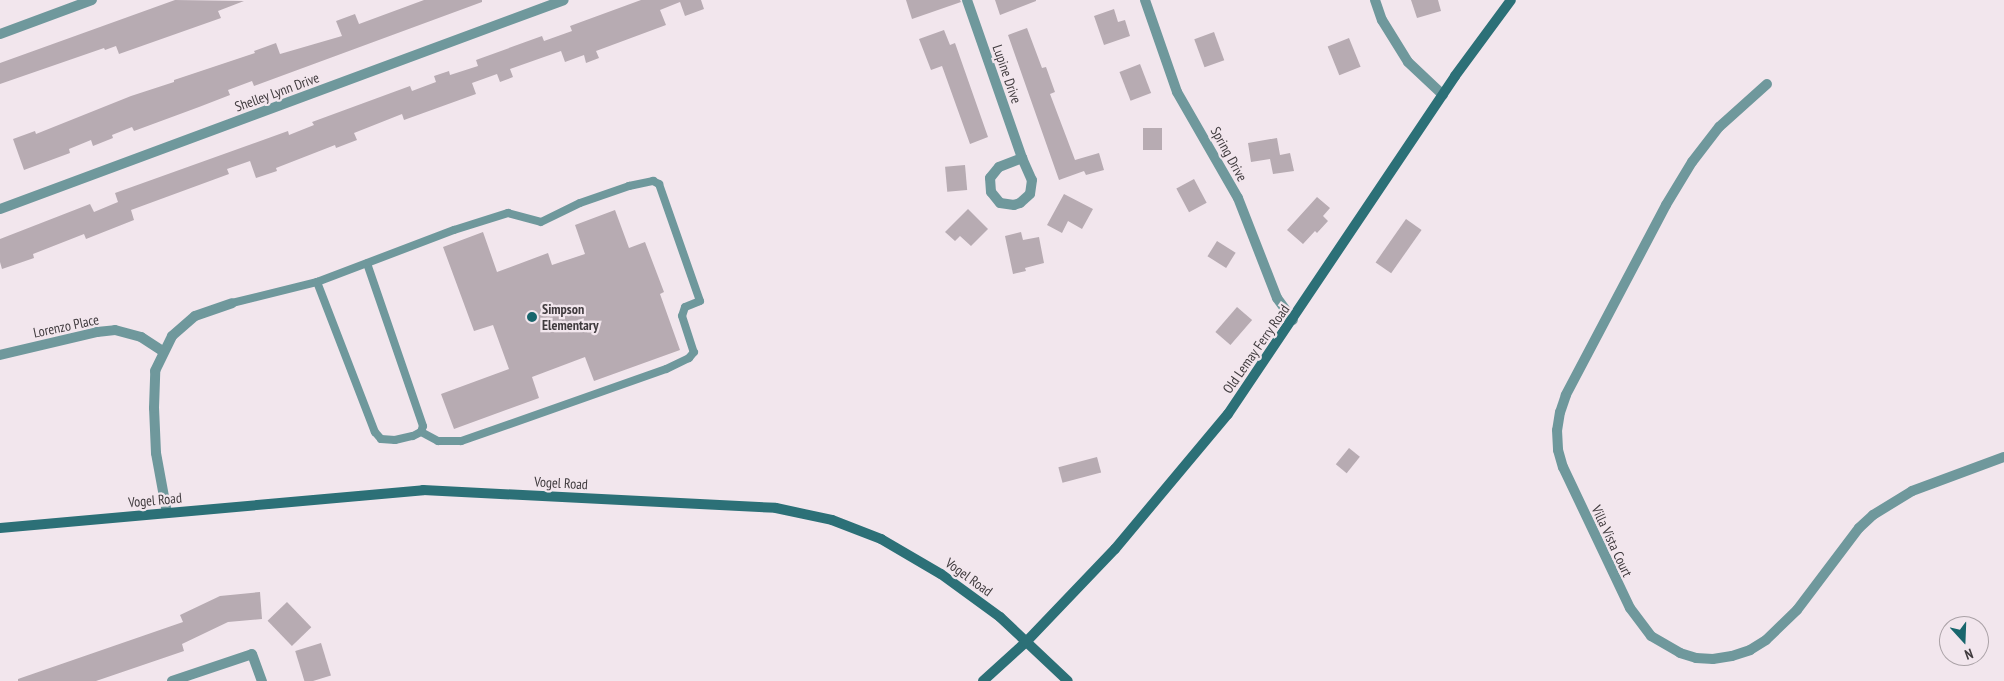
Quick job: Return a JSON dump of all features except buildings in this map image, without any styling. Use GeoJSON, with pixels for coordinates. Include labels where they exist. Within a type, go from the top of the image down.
{"type":"FeatureCollection","features":[{"type":"Feature","properties":{"kind":"main road","name":"Old Lemay Ferry Road"},"geometry":{"type":"LineString","coordinates":[[984,681],[1026,642],[1115,549],[1199,452],[1228,414],[1293,320],[1443,95],[1511,0]]}},
{"type":"Feature","properties":{"kind":"main road","name":"Vogel Road"},"geometry":{"type":"LineString","coordinates":[[0,528],[423,490],[776,508],[832,520],[881,539],[941,574],[1000,616],[1068,681]]}},
{"type":"Feature","properties":{"kind":"street"},"geometry":{"type":"LineString","coordinates":[[0,34],[92,0]]}},
{"type":"Feature","properties":{"kind":"street","name":"Shelley Lynn Drive"},"geometry":{"type":"LineString","coordinates":[[0,209],[564,0]]}},
{"type":"Feature","properties":{"kind":"street","name":"Lupine Drive"},"geometry":{"type":"LineString","coordinates":[[967,0],[1022,158]]}},
{"type":"Feature","properties":{"kind":"street","name":"Spring Drive"},"geometry":{"type":"LineString","coordinates":[[1144,0],[1177,92],[1238,198],[1277,298],[1293,320]]}},
{"type":"Feature","properties":{"kind":"street"},"geometry":{"type":"LineString","coordinates":[[1376,0],[1382,20],[1408,62],[1443,95]]}},
{"type":"Feature","properties":{"kind":"street","name":"Villa Vista Court"},"geometry":{"type":"LineString","coordinates":[[1767,84],[1719,127],[1692,162],[1666,205],[1566,395],[1560,412],[1557,430],[1558,450],[1563,467],[1630,608],[1651,636],[1680,653],[1713,659],[1732,656],[1750,650],[1766,640],[1797,610],[1859,528],[1873,515],[1912,491],[2004,457]]}},
{"type":"Feature","properties":{"kind":"street"},"geometry":{"type":"LineString","coordinates":[[1022,158],[1032,180],[1030,194],[1026,199],[1014,205],[1000,203],[991,192],[990,178],[998,167],[1022,158]]}},
{"type":"Feature","properties":{"kind":"street"},"geometry":{"type":"LineString","coordinates":[[167,513],[156,453],[155,371],[172,336],[195,316],[232,302]]}},
{"type":"Feature","properties":{"kind":"street","name":"Lorenzo Place"},"geometry":{"type":"LineString","coordinates":[[0,355],[96,332],[115,330],[140,336],[164,352]]}},
{"type":"Feature","properties":{"kind":"street"},"geometry":{"type":"LineString","coordinates":[[172,681],[252,654],[262,681]]}},
{"type":"Feature","properties":{"kind":"lane"},"geometry":{"type":"LineString","coordinates":[[232,302],[317,282],[367,262],[508,213],[541,222],[580,203],[629,186],[653,181],[659,184],[663,191],[700,301],[685,307],[682,316],[694,352],[689,358],[666,369],[461,441],[438,441],[421,432],[395,440],[381,439],[375,432],[317,282]]}},
{"type":"Feature","properties":{"kind":"lane"},"geometry":{"type":"LineString","coordinates":[[367,262],[423,426],[421,432]]}},
{"type":"Feature","properties":{"kind":"place","name":"Simpson Elementary"},"geometry":{"type":"Point","coordinates":[532,317]}}]}
